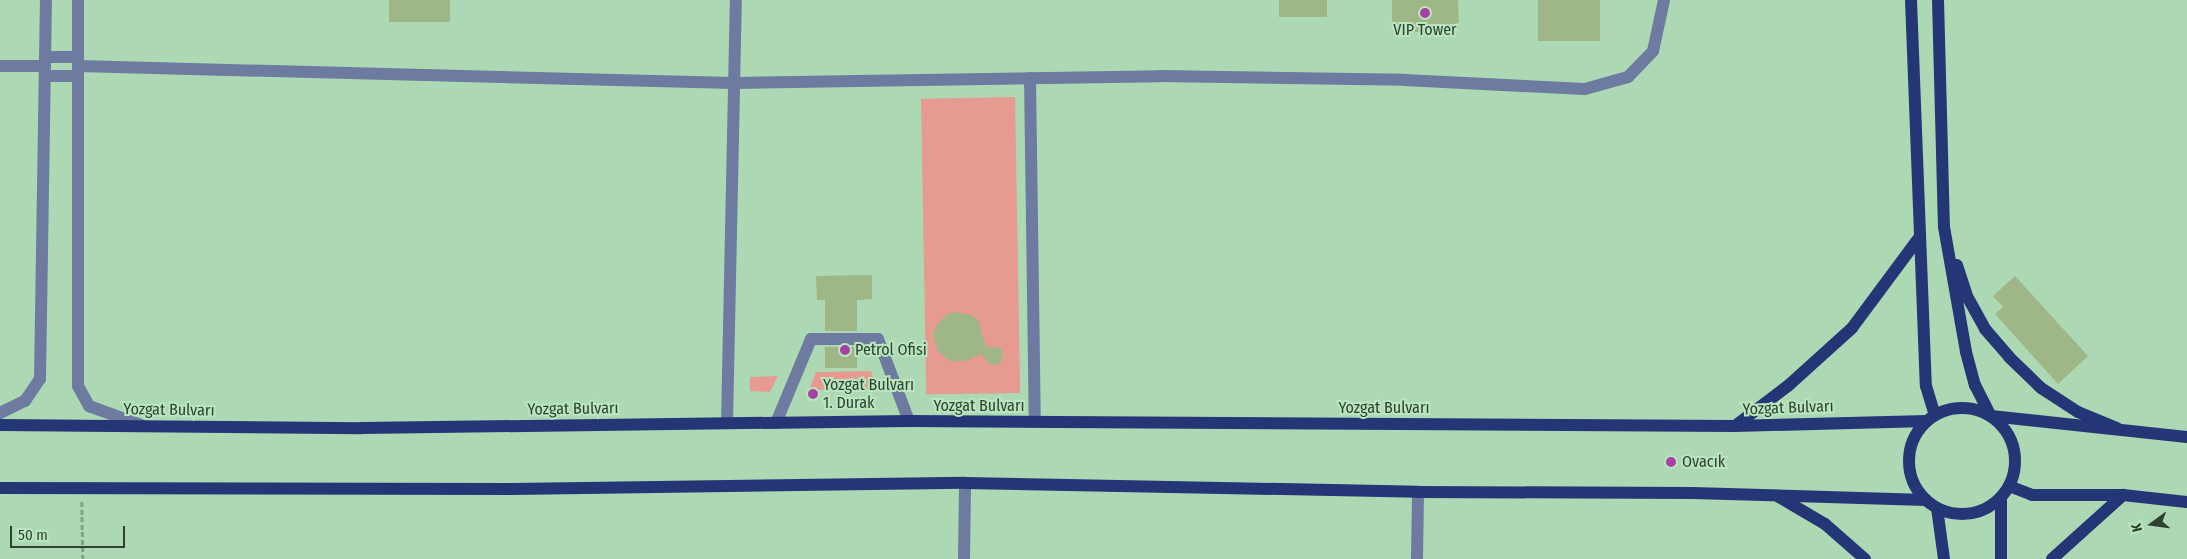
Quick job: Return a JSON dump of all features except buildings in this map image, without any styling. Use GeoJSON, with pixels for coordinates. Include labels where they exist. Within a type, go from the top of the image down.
{"type":"FeatureCollection","features":[{"type":"Feature","properties":{"kind":"main road"},"geometry":{"type":"LineString","coordinates":[[1911,0],[1918,239],[1926,386],[1931,418]]}},
{"type":"Feature","properties":{"kind":"main road"},"geometry":{"type":"LineString","coordinates":[[1938,0],[1944,227],[1966,352],[1976,385],[1991,416],[2008,434],[2014,450],[2015,469],[2009,486],[2001,498],[1973,513],[1954,514],[1937,508],[1926,500],[1913,481],[1909,462],[1912,443],[1931,418],[1961,408],[1991,416],[2187,437]]}},
{"type":"Feature","properties":{"kind":"main road"},"geometry":{"type":"LineString","coordinates":[[1944,227],[1968,298],[1985,329],[2003,350],[2041,388],[2078,412],[2117,428]]}},
{"type":"Feature","properties":{"kind":"main road"},"geometry":{"type":"LineString","coordinates":[[1735,426],[1789,385],[1852,328],[1918,239]]}},
{"type":"Feature","properties":{"kind":"main road","name":"Yozgat Bulvarı"},"geometry":{"type":"LineString","coordinates":[[0,425],[361,428],[1034,422],[1735,426],[1931,418]]}},
{"type":"Feature","properties":{"kind":"main road"},"geometry":{"type":"LineString","coordinates":[[0,488],[512,489],[965,483],[1926,500]]}},
{"type":"Feature","properties":{"kind":"main road"},"geometry":{"type":"LineString","coordinates":[[2009,486],[2032,495],[2123,495],[2187,502]]}},
{"type":"Feature","properties":{"kind":"main road"},"geometry":{"type":"LineString","coordinates":[[2052,559],[2123,495]]}},
{"type":"Feature","properties":{"kind":"main road"},"geometry":{"type":"LineString","coordinates":[[1777,496],[1826,524],[1865,559]]}},
{"type":"Feature","properties":{"kind":"main road"},"geometry":{"type":"LineString","coordinates":[[2001,498],[2002,559]]}},
{"type":"Feature","properties":{"kind":"main road"},"geometry":{"type":"LineString","coordinates":[[1937,508],[1944,559]]}},
{"type":"Feature","properties":{"kind":"street"},"geometry":{"type":"LineString","coordinates":[[0,414],[25,401],[40,379],[46,0]]}},
{"type":"Feature","properties":{"kind":"street"},"geometry":{"type":"LineString","coordinates":[[78,0],[78,386],[89,406],[143,426]]}},
{"type":"Feature","properties":{"kind":"street"},"geometry":{"type":"LineString","coordinates":[[728,424],[736,0]]}},
{"type":"Feature","properties":{"kind":"street"},"geometry":{"type":"LineString","coordinates":[[0,66],[78,66],[733,83],[1030,78],[1405,80],[1585,89],[1628,77],[1653,51],[1664,0]]}},
{"type":"Feature","properties":{"kind":"street"},"geometry":{"type":"LineString","coordinates":[[45,66],[78,66]]}},
{"type":"Feature","properties":{"kind":"street"},"geometry":{"type":"LineString","coordinates":[[1030,78],[1034,422]]}},
{"type":"Feature","properties":{"kind":"street"},"geometry":{"type":"LineString","coordinates":[[776,423],[811,339],[878,339],[909,422]]}},
{"type":"Feature","properties":{"kind":"street"},"geometry":{"type":"LineString","coordinates":[[964,559],[965,483]]}},
{"type":"Feature","properties":{"kind":"street"},"geometry":{"type":"LineString","coordinates":[[1417,559],[1418,492]]}},
{"type":"Feature","properties":{"kind":"path"},"geometry":{"type":"LineString","coordinates":[[82,488],[82,559]]}},
{"type":"Feature","properties":{"kind":"shaded area"},"geometry":{"type":"Polygon","coordinates":[[[1015,97],[1020,393],[926,395],[921,99],[1015,97]]]}},
{"type":"Feature","properties":{"kind":"shaded area"},"geometry":{"type":"Polygon","coordinates":[[[871,371],[876,390],[809,390],[816,372],[871,371]]]}},
{"type":"Feature","properties":{"kind":"shaded area"},"geometry":{"type":"Polygon","coordinates":[[[778,376],[770,392],[750,391],[750,377],[778,376]]]}},
{"type":"Feature","properties":{"kind":"place","name":"VIP Tower"},"geometry":{"type":"Point","coordinates":[1425,13]}},
{"type":"Feature","properties":{"kind":"place","name":"Petrol Ofisi"},"geometry":{"type":"Point","coordinates":[845,350]}},
{"type":"Feature","properties":{"kind":"place","name":"Yozgat Bulvarı 1. Durak"},"geometry":{"type":"Point","coordinates":[813,394]}},
{"type":"Feature","properties":{"kind":"place","name":"Ovacık"},"geometry":{"type":"Point","coordinates":[1671,462]}}]}
